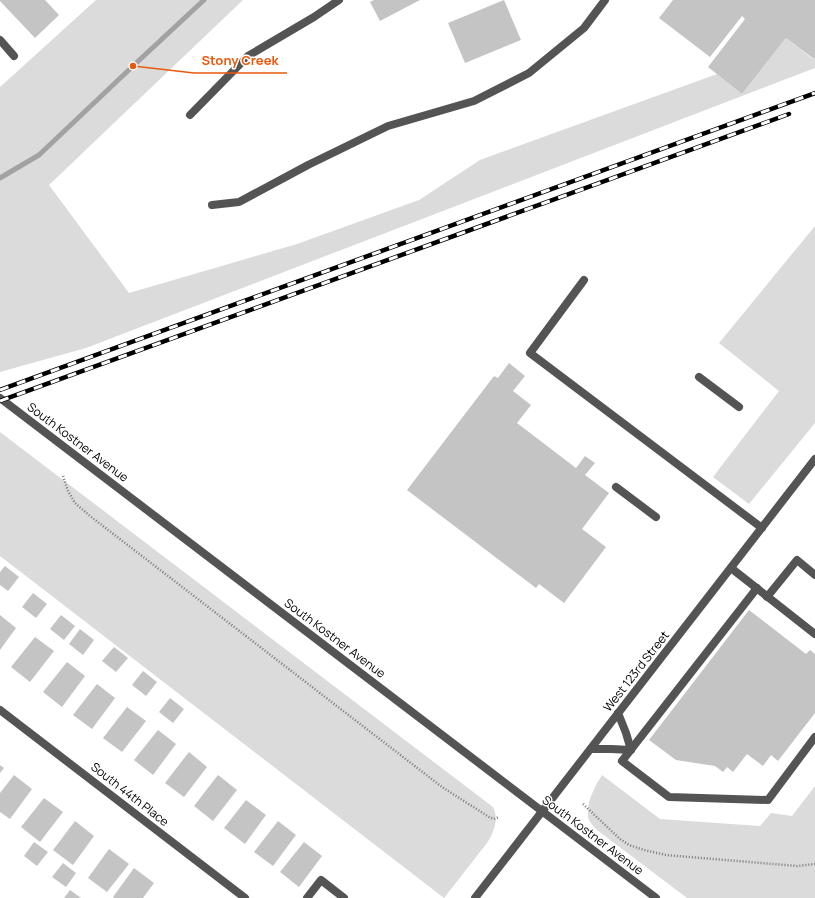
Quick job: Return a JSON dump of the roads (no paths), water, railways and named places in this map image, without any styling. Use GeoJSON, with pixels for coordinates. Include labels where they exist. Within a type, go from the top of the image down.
{"type":"FeatureCollection","features":[{"type":"Feature","properties":{"kind":"street"},"geometry":{"type":"LineString","coordinates":[[190,115],[248,56],[314,17],[339,0]]}},
{"type":"Feature","properties":{"kind":"street"},"geometry":{"type":"LineString","coordinates":[[212,205],[239,202],[308,165],[388,126],[474,101],[529,73],[584,28],[604,0]]}},
{"type":"Feature","properties":{"kind":"street"},"geometry":{"type":"LineString","coordinates":[[0,40],[14,56]]}},
{"type":"Feature","properties":{"kind":"street"},"geometry":{"type":"LineString","coordinates":[[584,280],[530,353],[762,528]]}},
{"type":"Feature","properties":{"kind":"street"},"geometry":{"type":"LineString","coordinates":[[699,377],[739,407]]}},
{"type":"Feature","properties":{"kind":"street","name":"South Kostner Avenue"},"geometry":{"type":"LineString","coordinates":[[0,398],[656,898]]}},
{"type":"Feature","properties":{"kind":"street","name":"West 123rd Street"},"geometry":{"type":"LineString","coordinates":[[475,898],[815,459]]}},
{"type":"Feature","properties":{"kind":"street"},"geometry":{"type":"LineString","coordinates":[[616,487],[656,517]]}},
{"type":"Feature","properties":{"kind":"street"},"geometry":{"type":"LineString","coordinates":[[768,597],[797,560],[815,574]]}},
{"type":"Feature","properties":{"kind":"street"},"geometry":{"type":"LineString","coordinates":[[731,568],[815,634]]}},
{"type":"Feature","properties":{"kind":"street"},"geometry":{"type":"LineString","coordinates":[[757,588],[622,761],[669,797],[768,800],[815,737]]}},
{"type":"Feature","properties":{"kind":"street","name":"South 44th Place"},"geometry":{"type":"LineString","coordinates":[[0,710],[244,898]]}},
{"type":"Feature","properties":{"kind":"street"},"geometry":{"type":"LineString","coordinates":[[618,713],[631,750]]}},
{"type":"Feature","properties":{"kind":"street"},"geometry":{"type":"LineString","coordinates":[[591,749],[631,750]]}},
{"type":"Feature","properties":{"kind":"street"},"geometry":{"type":"LineString","coordinates":[[307,898],[321,880],[344,898]]}},
{"type":"Feature","properties":{"kind":"waterway"},"geometry":{"type":"LineString","coordinates":[[0,178],[39,155],[204,0]]}},
{"type":"Feature","properties":{"kind":"railway"},"geometry":{"type":"LineString","coordinates":[[0,390],[815,93]]}},
{"type":"Feature","properties":{"kind":"railway"},"geometry":{"type":"LineString","coordinates":[[0,401],[789,114]]}},
{"type":"Feature","properties":{"kind":"place","name":"Stony Creek"},"geometry":{"type":"Point","coordinates":[133,66]}}]}
